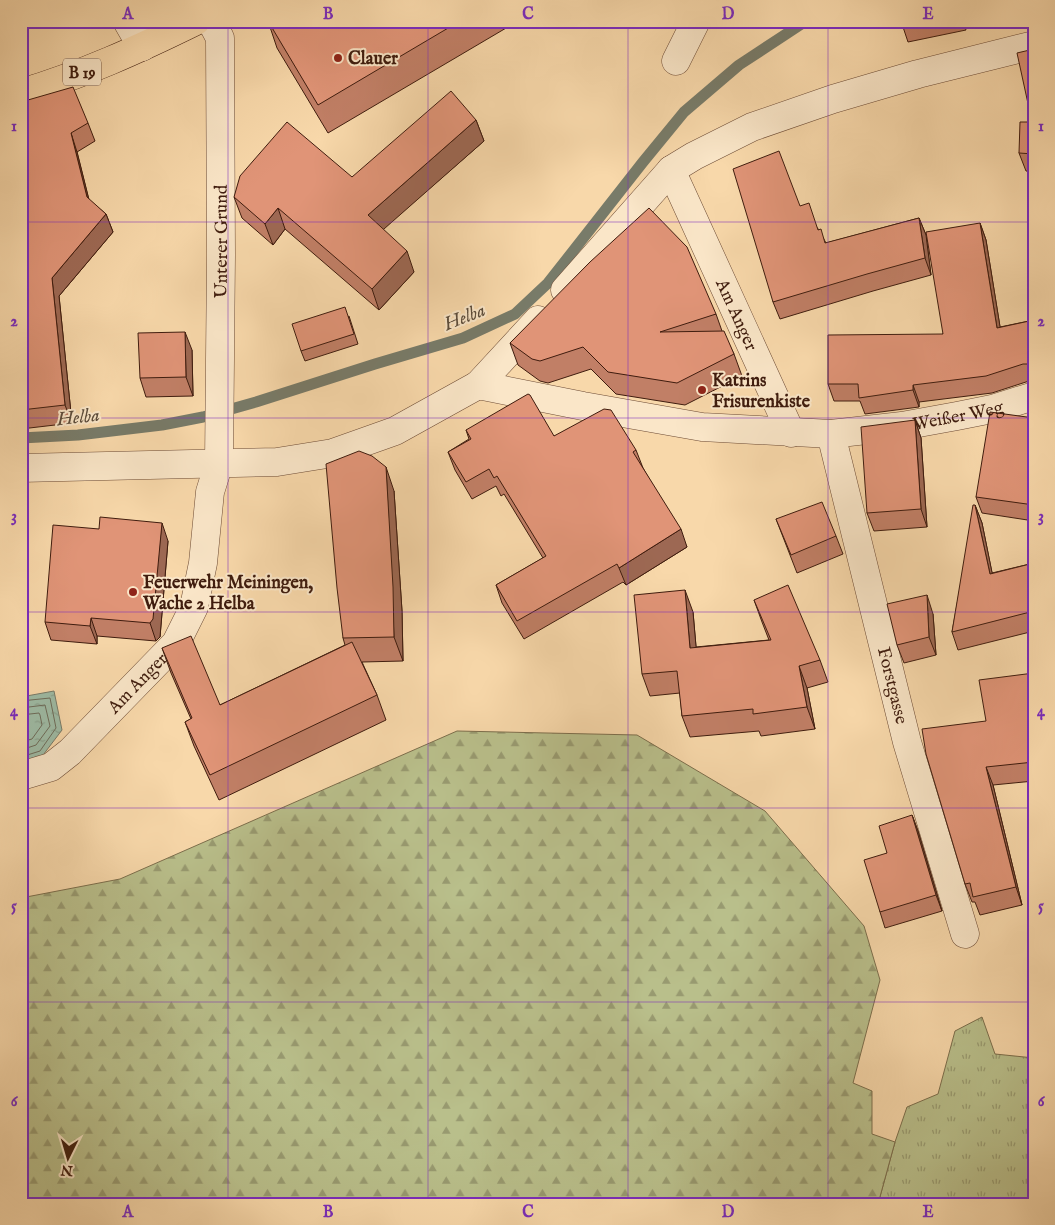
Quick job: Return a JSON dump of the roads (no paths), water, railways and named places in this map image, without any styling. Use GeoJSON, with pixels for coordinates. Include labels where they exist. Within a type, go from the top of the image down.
{"type":"FeatureCollection","features":[{"type":"Feature","properties":{"kind":"main road","name":"B 19"},"geometry":{"type":"LineString","coordinates":[[21,94],[51,84],[142,47],[196,21]]}},
{"type":"Feature","properties":{"kind":"street"},"geometry":{"type":"LineString","coordinates":[[127,21],[142,47]]}},
{"type":"Feature","properties":{"kind":"street","name":"Unterer Grund"},"geometry":{"type":"LineString","coordinates":[[211,21],[220,38],[221,256],[219,463]]}},
{"type":"Feature","properties":{"kind":"street"},"geometry":{"type":"LineString","coordinates":[[676,61],[696,21]]}},
{"type":"Feature","properties":{"kind":"street"},"geometry":{"type":"LineString","coordinates":[[21,468],[277,462],[334,453],[395,431],[478,384],[550,307],[671,170],[694,156],[752,127],[834,99],[918,74],[1034,45]]}},
{"type":"Feature","properties":{"kind":"street","name":"Am Anger"},"geometry":{"type":"LineString","coordinates":[[671,170],[791,433]]}},
{"type":"Feature","properties":{"kind":"street"},"geometry":{"type":"LineString","coordinates":[[478,384],[702,428],[791,433]]}},
{"type":"Feature","properties":{"kind":"street","name":"Weißer Weg"},"geometry":{"type":"LineString","coordinates":[[791,433],[831,434],[902,426],[992,409],[1034,396]]}},
{"type":"Feature","properties":{"kind":"street","name":"Forstgasse"},"geometry":{"type":"LineString","coordinates":[[831,434],[906,742],[965,934]]}},
{"type":"Feature","properties":{"kind":"street","name":"Am Anger"},"geometry":{"type":"LineString","coordinates":[[21,776],[51,767],[70,752],[176,643],[194,607],[203,563],[210,492],[219,463]]}},
{"type":"Feature","properties":{"kind":"water"},"geometry":{"type":"Polygon","coordinates":[[[54,691],[62,730],[43,755],[21,762],[21,697],[54,691]]]}},
{"type":"Feature","properties":{"kind":"waterway","name":"Helba"},"geometry":{"type":"LineString","coordinates":[[21,438],[78,435],[162,425],[203,417],[463,338],[515,314],[548,283],[684,112],[739,65],[806,21]]}},
{"type":"Feature","properties":{"kind":"place","name":"Clauer"},"geometry":{"type":"Point","coordinates":[338,58]}},
{"type":"Feature","properties":{"kind":"place","name":"Katrins Frisurenkiste"},"geometry":{"type":"Point","coordinates":[702,390]}},
{"type":"Feature","properties":{"kind":"place","name":"Feuerwehr Meiningen, Wache 2 Helba"},"geometry":{"type":"Point","coordinates":[133,592]}}]}
